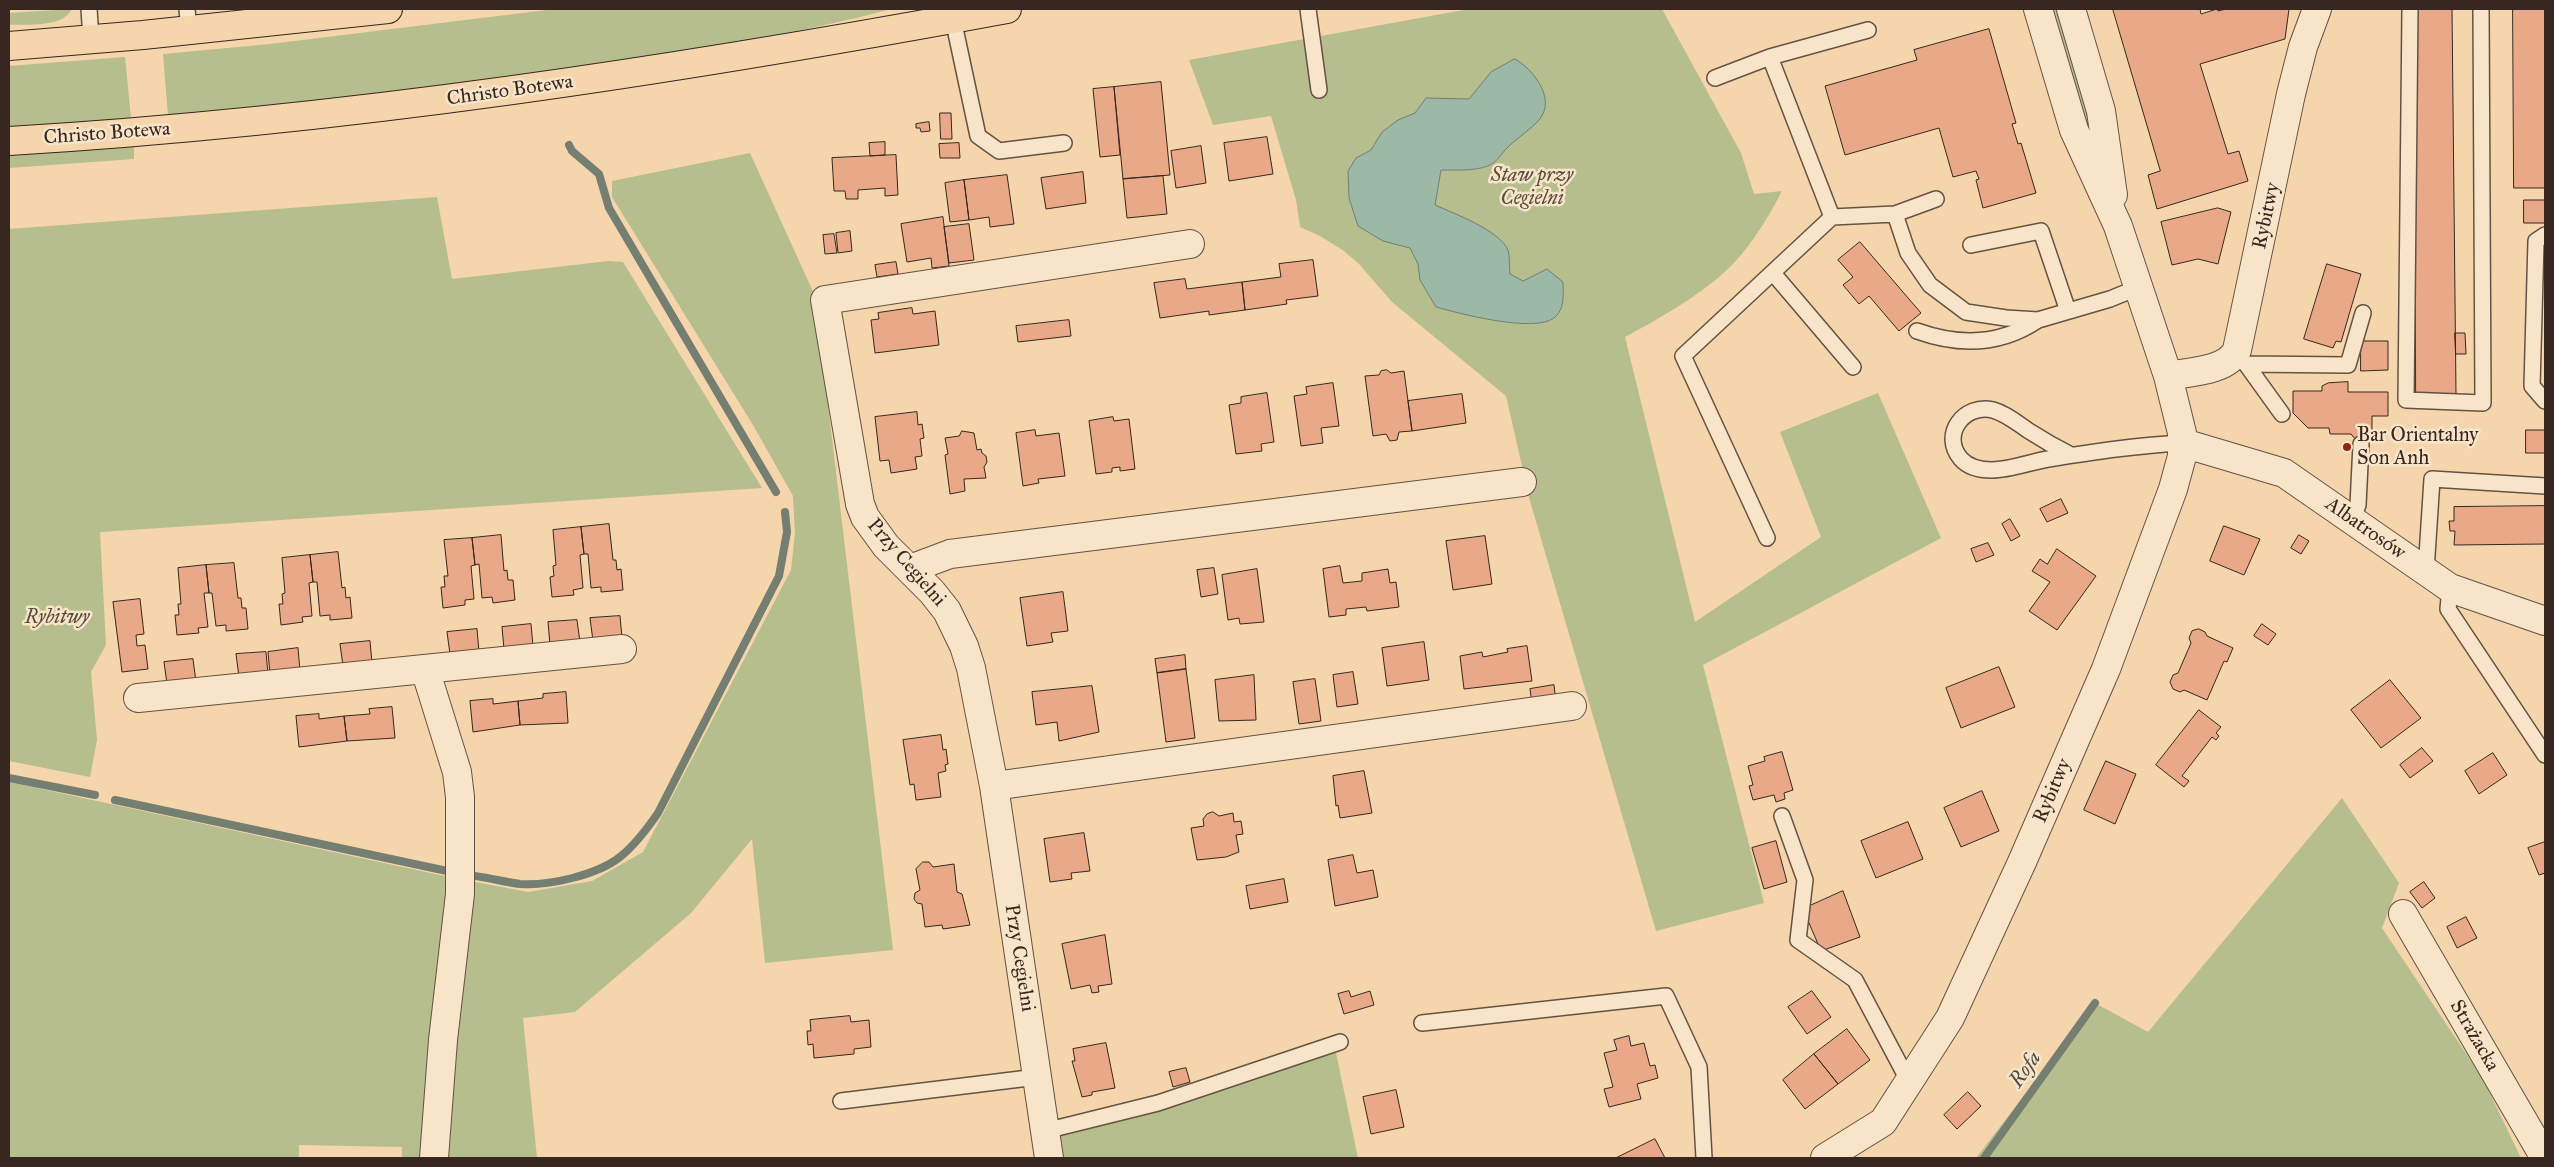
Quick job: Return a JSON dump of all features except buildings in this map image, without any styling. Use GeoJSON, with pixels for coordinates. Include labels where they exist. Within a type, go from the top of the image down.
{"type":"FeatureCollection","features":[{"type":"Feature","properties":{"kind":"main road"},"geometry":{"type":"LineString","coordinates":[[9,46],[91,40],[188,20],[388,9]]}},
{"type":"Feature","properties":{"kind":"main road","name":"Christo Botewa"},"geometry":{"type":"LineString","coordinates":[[9,141],[264,121],[483,96],[707,62],[1007,9]]}},
{"type":"Feature","properties":{"kind":"street","name":"Rybitwy"},"geometry":{"type":"LineString","coordinates":[[1825,1158],[1883,1122],[1950,1018],[2022,862],[2106,669],[2173,489],[2183,442],[2168,376],[2137,288],[2118,226],[2074,130],[2038,9]]}},
{"type":"Feature","properties":{"kind":"street","name":"Rybitwy"},"geometry":{"type":"LineString","coordinates":[[2070,9],[2101,112],[2118,226]]}},
{"type":"Feature","properties":{"kind":"street","name":"Rybitwy"},"geometry":{"type":"LineString","coordinates":[[2240,360],[2291,94],[2303,47],[2316,9]]}},
{"type":"Feature","properties":{"kind":"street","name":"Przy Cegielni"},"geometry":{"type":"LineString","coordinates":[[1049,1158],[994,786],[971,668],[964,646],[947,611],[910,569],[886,546],[874,531],[860,504],[825,300],[1190,244]]}},
{"type":"Feature","properties":{"kind":"street"},"geometry":{"type":"LineString","coordinates":[[2168,376],[2240,360]]}},
{"type":"Feature","properties":{"kind":"street","name":"Albatrosów"},"geometry":{"type":"LineString","coordinates":[[2183,442],[2284,473],[2450,588],[2545,621]]}},
{"type":"Feature","properties":{"kind":"street"},"geometry":{"type":"LineString","coordinates":[[910,569],[950,554],[1522,482]]}},
{"type":"Feature","properties":{"kind":"street"},"geometry":{"type":"LineString","coordinates":[[138,698],[622,649]]}},
{"type":"Feature","properties":{"kind":"street"},"geometry":{"type":"LineString","coordinates":[[425,669],[457,772],[461,806],[460,894],[443,1040],[434,1158]]}},
{"type":"Feature","properties":{"kind":"street"},"geometry":{"type":"LineString","coordinates":[[994,786],[1572,706]]}},
{"type":"Feature","properties":{"kind":"street","name":"Strażacka"},"geometry":{"type":"LineString","coordinates":[[2403,914],[2545,1158]]}},
{"type":"Feature","properties":{"kind":"lane"},"geometry":{"type":"LineString","coordinates":[[89,9],[91,40]]}},
{"type":"Feature","properties":{"kind":"lane"},"geometry":{"type":"LineString","coordinates":[[1308,9],[1319,90]]}},
{"type":"Feature","properties":{"kind":"lane"},"geometry":{"type":"LineString","coordinates":[[2410,9],[2406,400],[2483,403],[2481,9]]}},
{"type":"Feature","properties":{"kind":"lane"},"geometry":{"type":"LineString","coordinates":[[953,19],[978,136],[1000,151],[1064,142]]}},
{"type":"Feature","properties":{"kind":"lane"},"geometry":{"type":"LineString","coordinates":[[1715,78],[1770,57],[1868,30]]}},
{"type":"Feature","properties":{"kind":"lane"},"geometry":{"type":"LineString","coordinates":[[1770,57],[1832,217]]}},
{"type":"Feature","properties":{"kind":"lane"},"geometry":{"type":"LineString","coordinates":[[1767,538],[1683,356],[1832,217],[1895,214],[1936,199]]}},
{"type":"Feature","properties":{"kind":"lane"},"geometry":{"type":"LineString","coordinates":[[1895,214],[1908,253],[1930,286],[1966,312],[2006,318],[2038,320]]}},
{"type":"Feature","properties":{"kind":"lane"},"geometry":{"type":"LineString","coordinates":[[1971,245],[2042,231],[2068,311]]}},
{"type":"Feature","properties":{"kind":"lane"},"geometry":{"type":"LineString","coordinates":[[2545,235],[2536,241],[2532,386],[2545,401]]}},
{"type":"Feature","properties":{"kind":"lane"},"geometry":{"type":"LineString","coordinates":[[1773,273],[1853,367]]}},
{"type":"Feature","properties":{"kind":"lane"},"geometry":{"type":"LineString","coordinates":[[1917,331],[1940,339],[1970,342],[1996,339],[2021,331],[2038,320],[2137,288]]}},
{"type":"Feature","properties":{"kind":"lane"},"geometry":{"type":"LineString","coordinates":[[2240,360],[2348,365],[2363,313]]}},
{"type":"Feature","properties":{"kind":"lane"},"geometry":{"type":"LineString","coordinates":[[2240,360],[2282,414]]}},
{"type":"Feature","properties":{"kind":"lane"},"geometry":{"type":"LineString","coordinates":[[2072,456],[2011,418],[1994,410],[1977,410],[1967,413],[1960,418],[1954,433],[1954,447],[1957,455],[1969,466],[1995,470],[2072,456],[2183,442]]}},
{"type":"Feature","properties":{"kind":"lane"},"geometry":{"type":"LineString","coordinates":[[2352,520],[2358,505],[2360,444]]}},
{"type":"Feature","properties":{"kind":"lane"},"geometry":{"type":"LineString","coordinates":[[2426,571],[2432,479],[2545,486]]}},
{"type":"Feature","properties":{"kind":"lane"},"geometry":{"type":"LineString","coordinates":[[2450,588],[2448,610],[2545,755]]}},
{"type":"Feature","properties":{"kind":"lane"},"geometry":{"type":"LineString","coordinates":[[1782,816],[1805,880],[1798,940],[1855,980],[1909,1082]]}},
{"type":"Feature","properties":{"kind":"lane"},"geometry":{"type":"LineString","coordinates":[[1422,1023],[1666,996],[1699,1067],[1704,1158]]}},
{"type":"Feature","properties":{"kind":"lane"},"geometry":{"type":"LineString","coordinates":[[1045,1131],[1158,1103],[1340,1042]]}},
{"type":"Feature","properties":{"kind":"lane"},"geometry":{"type":"LineString","coordinates":[[841,1101],[1037,1077]]}},
{"type":"Feature","properties":{"kind":"green space"},"geometry":{"type":"Polygon","coordinates":[[[72,9],[67,15],[53,22],[35,25],[9,25],[9,13],[72,9]]]}},
{"type":"Feature","properties":{"kind":"green space"},"geometry":{"type":"Polygon","coordinates":[[[555,9],[891,9],[787,33],[610,62],[389,92],[168,115],[163,54],[270,44],[555,9]]]}},
{"type":"Feature","properties":{"kind":"green space","name":"Staw przy Cegielni"},"geometry":{"type":"Polygon","coordinates":[[[1469,9],[1662,9],[1741,153],[1754,194],[1782,191],[1754,238],[1733,264],[1709,285],[1682,304],[1625,337],[1695,622],[1821,537],[1780,432],[1878,393],[1941,538],[1703,665],[1764,903],[1656,931],[1530,501],[1506,396],[1392,302],[1359,264],[1344,251],[1320,236],[1300,227],[1296,200],[1271,116],[1213,125],[1189,60],[1469,9]]]}},
{"type":"Feature","properties":{"kind":"green space"},"geometry":{"type":"Polygon","coordinates":[[[2049,9],[2056,9],[2090,123],[2089,127],[2086,127],[2049,9]]]}},
{"type":"Feature","properties":{"kind":"green space"},"geometry":{"type":"Polygon","coordinates":[[[125,57],[131,118],[9,127],[9,66],[125,57]]]}},
{"type":"Feature","properties":{"kind":"green space"},"geometry":{"type":"Polygon","coordinates":[[[134,146],[134,159],[9,168],[9,155],[134,146]]]}},
{"type":"Feature","properties":{"kind":"green space"},"geometry":{"type":"Polygon","coordinates":[[[750,153],[815,296],[893,950],[765,963],[752,839],[691,913],[575,1012],[523,1018],[537,1158],[402,1158],[402,1147],[299,1145],[299,1158],[9,1158],[9,782],[449,877],[528,892],[592,881],[643,852],[791,570],[795,533],[793,496],[753,425],[612,197],[612,181],[750,153]]]}},
{"type":"Feature","properties":{"kind":"green space"},"geometry":{"type":"Polygon","coordinates":[[[437,197],[452,279],[609,261],[623,262],[762,488],[100,532],[106,645],[91,672],[97,740],[90,777],[9,761],[9,229],[437,197]]]}},
{"type":"Feature","properties":{"kind":"green space"},"geometry":{"type":"Polygon","coordinates":[[[2342,798],[2399,883],[2382,928],[2483,1079],[2521,1158],[1976,1158],[2095,1003],[2148,1032],[2342,798]]]}},
{"type":"Feature","properties":{"kind":"green space"},"geometry":{"type":"Polygon","coordinates":[[[1335,1048],[1358,1158],[1057,1158],[1054,1135],[1335,1048]]]}},
{"type":"Feature","properties":{"kind":"shaded area"},"geometry":{"type":"Polygon","coordinates":[[[1515,59],[1529,70],[1540,85],[1544,94],[1544,112],[1536,123],[1510,145],[1492,164],[1483,168],[1441,170],[1435,205],[1476,223],[1496,236],[1508,250],[1510,274],[1523,281],[1547,269],[1563,282],[1563,302],[1558,314],[1544,322],[1531,324],[1497,321],[1436,307],[1420,280],[1418,264],[1410,248],[1383,241],[1358,226],[1349,198],[1348,171],[1356,158],[1371,150],[1382,132],[1398,120],[1415,113],[1426,98],[1469,99],[1491,72],[1515,59]]]}},
{"type":"Feature","properties":{"kind":"waterway"},"geometry":{"type":"LineString","coordinates":[[569,145],[572,151],[599,174],[609,208],[776,492]]}},
{"type":"Feature","properties":{"kind":"waterway"},"geometry":{"type":"LineString","coordinates":[[475,876],[520,884],[545,883],[572,878],[599,869],[620,857],[640,836],[658,813],[779,576],[787,532],[785,512]]}},
{"type":"Feature","properties":{"kind":"waterway"},"geometry":{"type":"LineString","coordinates":[[9,778],[95,795]]}},
{"type":"Feature","properties":{"kind":"waterway"},"geometry":{"type":"LineString","coordinates":[[115,800],[447,871]]}},
{"type":"Feature","properties":{"kind":"waterway","name":"Rofa"},"geometry":{"type":"LineString","coordinates":[[1984,1158],[2095,1003]]}},
{"type":"Feature","properties":{"kind":"place","name":"Bar Orientalny Son Anh"},"geometry":{"type":"Point","coordinates":[2347,447]}}]}
